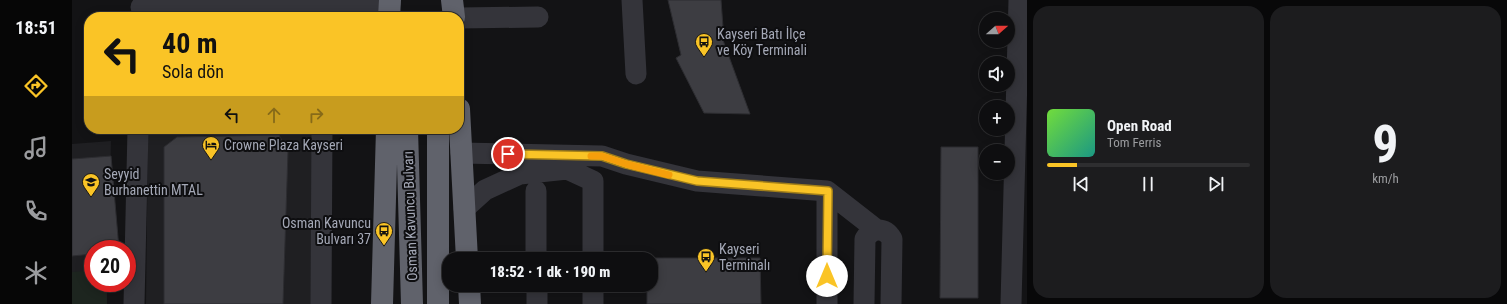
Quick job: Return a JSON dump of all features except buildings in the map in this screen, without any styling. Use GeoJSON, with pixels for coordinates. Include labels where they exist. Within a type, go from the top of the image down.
{"type":"FeatureCollection","features":[{"type":"Feature","properties":{"kind":"highway"},"geometry":{"type":"LineString","coordinates":[[439,0],[439,12]]}},
{"type":"Feature","properties":{"kind":"highway"},"geometry":{"type":"LineString","coordinates":[[452,0],[453,12]]}},
{"type":"Feature","properties":{"kind":"highway"},"geometry":{"type":"LineString","coordinates":[[382,304],[387,134]]}},
{"type":"Feature","properties":{"kind":"highway","name":"Osman Kavuncu Bulvarı"},"geometry":{"type":"LineString","coordinates":[[407,134],[412,304]]}},
{"type":"Feature","properties":{"kind":"highway","name":"Osman Kavuncu Bulvarı"},"geometry":{"type":"LineString","coordinates":[[438,134],[438,304]]}},
{"type":"Feature","properties":{"kind":"highway"},"geometry":{"type":"LineString","coordinates":[[461,134],[467,252]]}},
{"type":"Feature","properties":{"kind":"highway"},"geometry":{"type":"LineString","coordinates":[[469,292],[470,304]]}},
{"type":"Feature","properties":{"kind":"street"},"geometry":{"type":"LineString","coordinates":[[632,0],[636,74]]}},
{"type":"Feature","properties":{"kind":"street"},"geometry":{"type":"LineString","coordinates":[[1010,304],[1019,0]]}},
{"type":"Feature","properties":{"kind":"street"},"geometry":{"type":"LineString","coordinates":[[141,8],[324,11],[395,8]]}},
{"type":"Feature","properties":{"kind":"street"},"geometry":{"type":"LineString","coordinates":[[464,18],[538,17]]}},
{"type":"Feature","properties":{"kind":"street"},"geometry":{"type":"LineString","coordinates":[[134,304],[138,134]]}},
{"type":"Feature","properties":{"kind":"street"},"geometry":{"type":"LineString","coordinates":[[321,304],[322,134]]}},
{"type":"Feature","properties":{"kind":"street"},"geometry":{"type":"LineString","coordinates":[[462,153],[602,156],[626,164],[697,181],[828,191],[877,230],[886,232],[892,239],[891,304]]}},
{"type":"Feature","properties":{"kind":"street"},"geometry":{"type":"LineString","coordinates":[[464,209],[485,190],[520,174],[568,169],[593,181],[593,252]]}},
{"type":"Feature","properties":{"kind":"street"},"geometry":{"type":"LineString","coordinates":[[536,191],[536,252]]}},
{"type":"Feature","properties":{"kind":"street"},"geometry":{"type":"LineString","coordinates":[[827,304],[828,191]]}},
{"type":"Feature","properties":{"kind":"street"},"geometry":{"type":"LineString","coordinates":[[864,304],[865,239],[872,231],[877,230]]}},
{"type":"Feature","properties":{"kind":"street"},"geometry":{"type":"LineString","coordinates":[[537,292],[537,304]]}},
{"type":"Feature","properties":{"kind":"street"},"geometry":{"type":"LineString","coordinates":[[592,304],[593,292]]}},
{"type":"Feature","properties":{"kind":"shaded area"},"geometry":{"type":"Polygon","coordinates":[[[148,134],[314,134],[313,304],[146,304],[148,134]]]}},
{"type":"Feature","properties":{"kind":"shaded area","name":"Seyyid Burhanettin MTAL"},"geometry":{"type":"Polygon","coordinates":[[[111,141],[108,240],[84,240],[84,292],[107,292],[107,304],[72,304],[72,144],[111,141]]]}},
{"type":"Feature","properties":{"kind":"shaded area"},"geometry":{"type":"Polygon","coordinates":[[[84,271],[84,292],[106,292],[107,304],[72,304],[72,272],[84,271]]]}},
{"type":"Feature","properties":{"kind":"slow traffic"},"geometry":{"type":"LineString","coordinates":[[591,156],[602,156],[669,175]]}},
{"type":"Feature","properties":{"kind":"place","name":"Kayseri Batı İlçe ve Köy Terminali"},"geometry":{"type":"Point","coordinates":[704,57]}},
{"type":"Feature","properties":{"kind":"place","name":"Crowne Plaza Kayseri"},"geometry":{"type":"Point","coordinates":[211,160]}},
{"type":"Feature","properties":{"kind":"place","name":"Seyyid Burhanettin MTAL"},"geometry":{"type":"Point","coordinates":[91,197]}},
{"type":"Feature","properties":{"kind":"place","name":"Osman Kavuncu Bulvarı 37"},"geometry":{"type":"Point","coordinates":[384,246]}},
{"type":"Feature","properties":{"kind":"place","name":"Kayseri Terminalı"},"geometry":{"type":"Point","coordinates":[706,272]}},
{"type":"Feature","properties":{"kind":"route"},"geometry":{"type":"LineString","coordinates":[[508,154],[602,156],[626,164],[697,181],[828,191],[827,276]]}}]}
